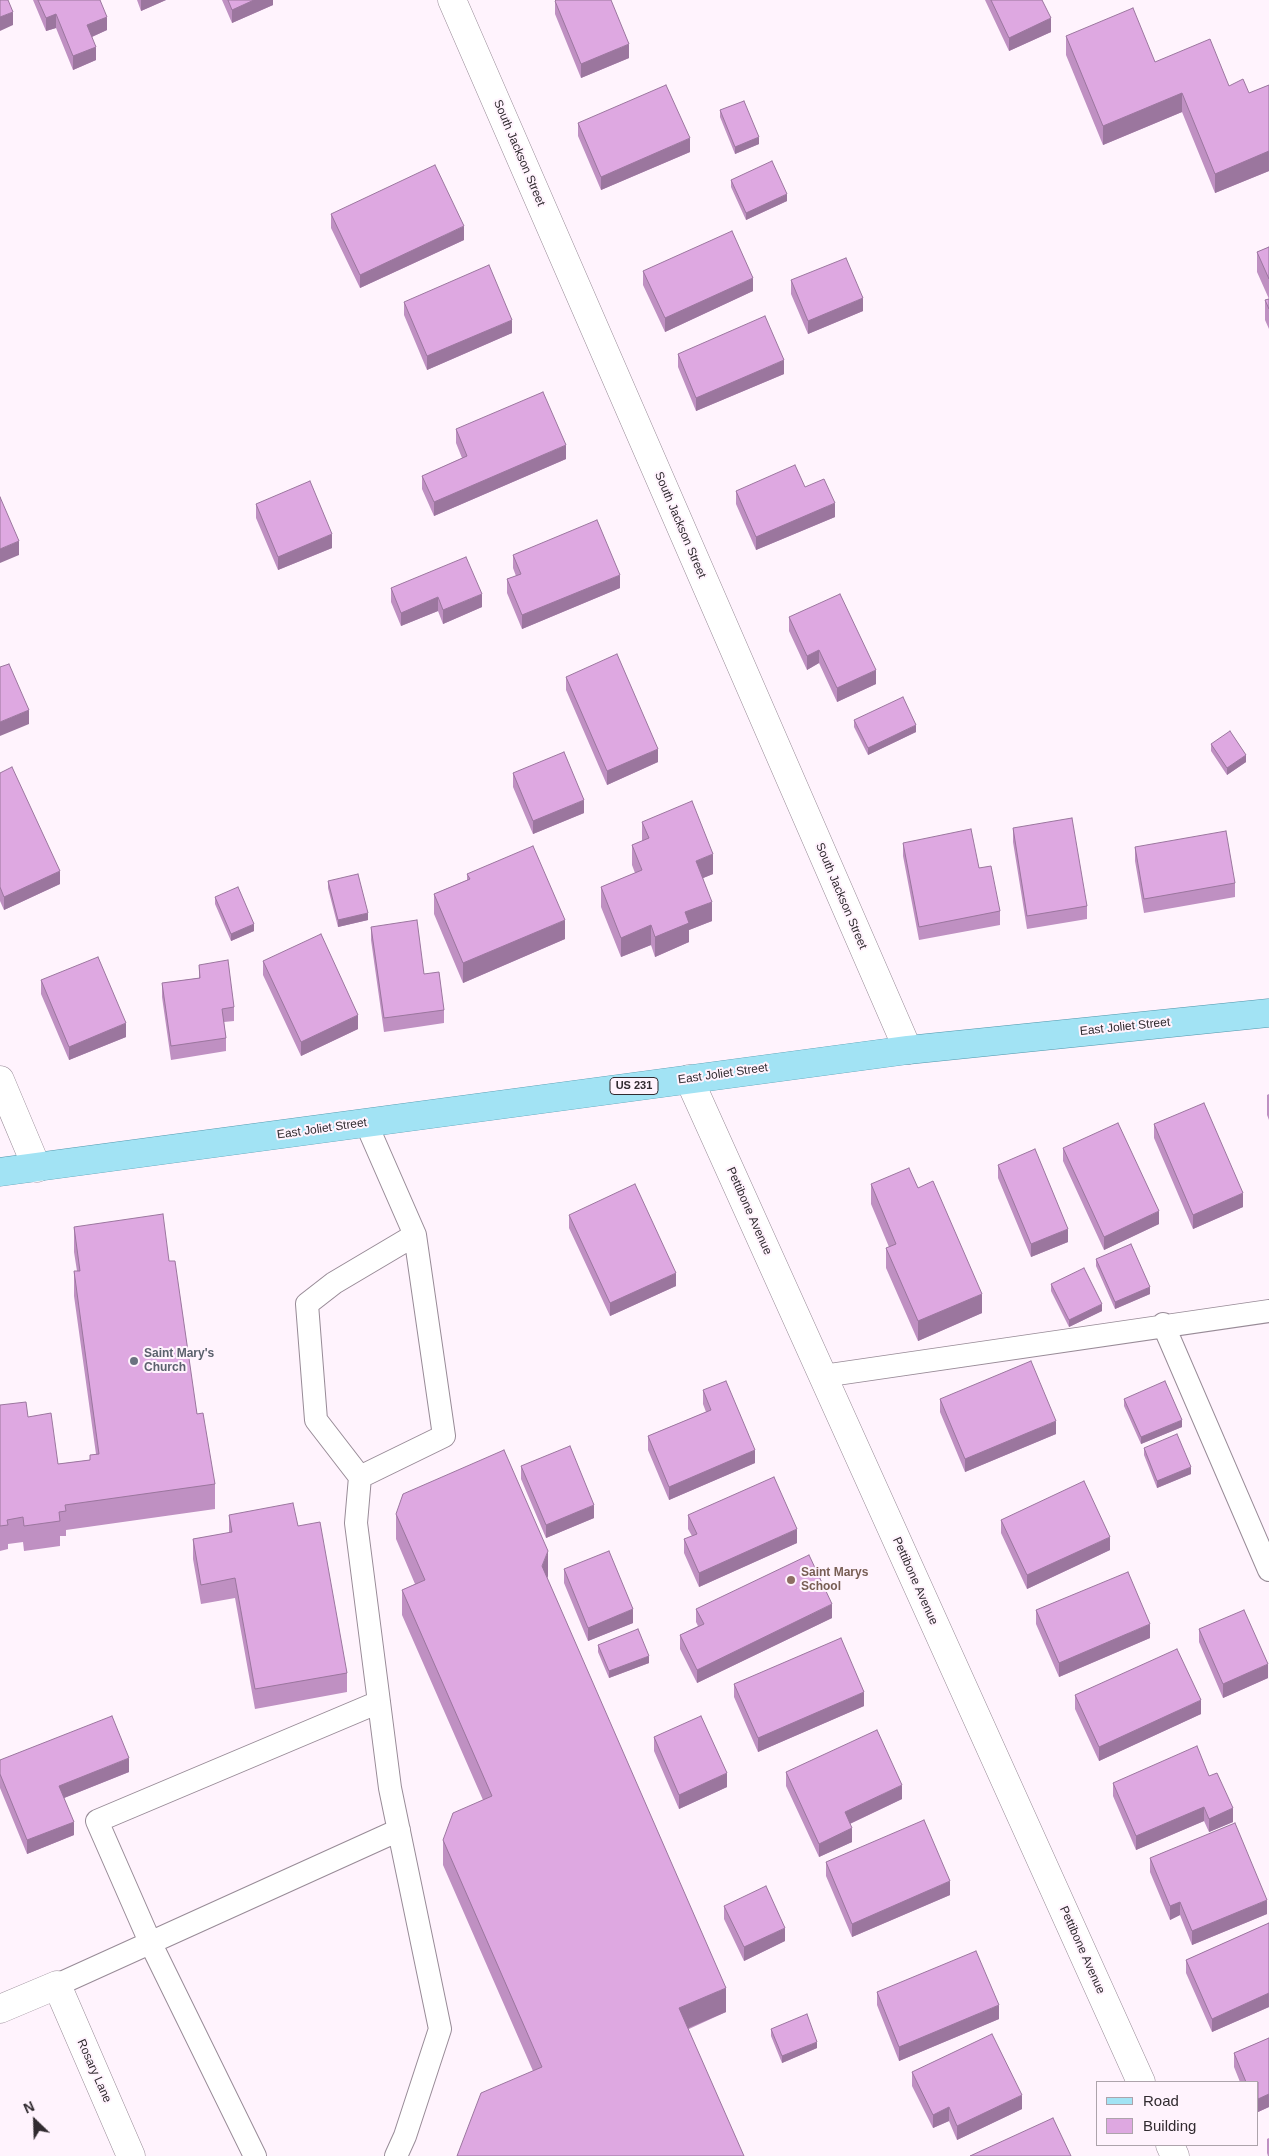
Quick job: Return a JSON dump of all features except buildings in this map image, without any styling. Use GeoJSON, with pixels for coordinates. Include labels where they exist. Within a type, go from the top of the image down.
{"type":"FeatureCollection","features":[{"type":"Feature","properties":{"kind":"main road","name":"East Joliet Street"},"geometry":{"type":"LineString","coordinates":[[0,1172],[908,1050],[1269,1012]]}},
{"type":"Feature","properties":{"kind":"street","name":"South Jackson Street"},"geometry":{"type":"LineString","coordinates":[[452,0],[908,1050]]}},
{"type":"Feature","properties":{"kind":"street","name":"Pettibone Avenue"},"geometry":{"type":"LineString","coordinates":[[689,1079],[1142,2081]]}},
{"type":"Feature","properties":{"kind":"street"},"geometry":{"type":"LineString","coordinates":[[0,1080],[36,1168]]}},
{"type":"Feature","properties":{"kind":"street"},"geometry":{"type":"LineString","coordinates":[[0,2009],[57,1985]]}},
{"type":"Feature","properties":{"kind":"street","name":"Rosary Lane"},"geometry":{"type":"LineString","coordinates":[[57,1985],[131,2156]]}},
{"type":"Feature","properties":{"kind":"lane"},"geometry":{"type":"LineString","coordinates":[[360,1477],[444,1436],[415,1235],[366,1123]]}},
{"type":"Feature","properties":{"kind":"lane"},"geometry":{"type":"LineString","coordinates":[[396,2156],[405,2136],[440,2029],[390,1788],[356,1522],[360,1477],[316,1420],[307,1304],[334,1283],[415,1235]]}},
{"type":"Feature","properties":{"kind":"lane"},"geometry":{"type":"LineString","coordinates":[[823,1376],[1163,1324],[1269,1310]]}},
{"type":"Feature","properties":{"kind":"lane"},"geometry":{"type":"LineString","coordinates":[[1163,1324],[1269,1570]]}},
{"type":"Feature","properties":{"kind":"lane"},"geometry":{"type":"LineString","coordinates":[[255,2156],[150,1942],[97,1821],[379,1702]]}},
{"type":"Feature","properties":{"kind":"lane"},"geometry":{"type":"LineString","coordinates":[[57,1985],[399,1830]]}},
{"type":"Feature","properties":{"kind":"place","name":"Saint Mary's Church"},"geometry":{"type":"Point","coordinates":[134,1361]}},
{"type":"Feature","properties":{"kind":"place","name":"Saint Marys School"},"geometry":{"type":"Point","coordinates":[791,1580]}}]}
